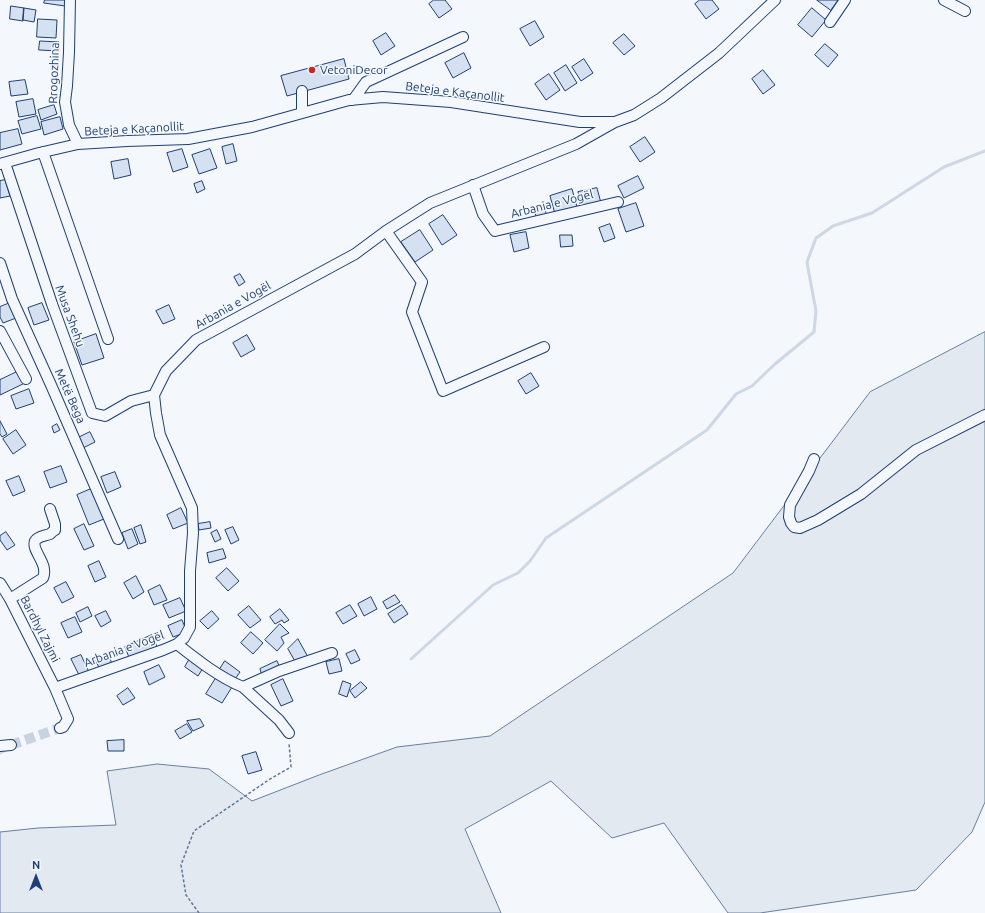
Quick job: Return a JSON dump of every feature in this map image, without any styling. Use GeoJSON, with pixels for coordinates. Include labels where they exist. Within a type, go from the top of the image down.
{"type":"FeatureCollection","features":[{"type":"Feature","properties":{"kind":"street","name":"Rrogozhina"},"geometry":{"type":"LineString","coordinates":[[70,0],[67,86],[64,102],[69,125],[78,144]]}},
{"type":"Feature","properties":{"kind":"street","name":"Beteja e Kaçanollit"},"geometry":{"type":"LineString","coordinates":[[2,164],[78,144],[188,139],[252,127],[349,100],[383,97],[451,102],[580,122],[615,122],[634,115],[662,98],[719,53],[775,0]]}},
{"type":"Feature","properties":{"kind":"street"},"geometry":{"type":"LineString","coordinates":[[830,22],[845,0]]}},
{"type":"Feature","properties":{"kind":"street"},"geometry":{"type":"LineString","coordinates":[[944,0],[965,11]]}},
{"type":"Feature","properties":{"kind":"street"},"geometry":{"type":"LineString","coordinates":[[354,100],[366,82],[463,37]]}},
{"type":"Feature","properties":{"kind":"street"},"geometry":{"type":"LineString","coordinates":[[302,91],[302,113]]}},
{"type":"Feature","properties":{"kind":"street","name":"Arbania e Vogël"},"geometry":{"type":"LineString","coordinates":[[55,688],[177,644],[184,638],[190,627],[190,571],[193,533],[192,508],[160,435],[154,395],[166,371],[196,340],[355,254],[386,231],[430,203],[576,144],[615,122]]}},
{"type":"Feature","properties":{"kind":"street"},"geometry":{"type":"LineString","coordinates":[[43,152],[108,338]]}},
{"type":"Feature","properties":{"kind":"street","name":"Musa Shehu"},"geometry":{"type":"LineString","coordinates":[[2,164],[92,413],[105,416],[131,401],[154,395]]}},
{"type":"Feature","properties":{"kind":"street","name":"Arbania e Vogël"},"geometry":{"type":"LineString","coordinates":[[473,185],[483,214],[495,231],[618,202]]}},
{"type":"Feature","properties":{"kind":"street"},"geometry":{"type":"LineString","coordinates":[[386,231],[422,282],[412,312],[443,391],[544,347]]}},
{"type":"Feature","properties":{"kind":"street","name":"Metë Bega"},"geometry":{"type":"LineString","coordinates":[[0,263],[12,299],[118,539]]}},
{"type":"Feature","properties":{"kind":"street"},"geometry":{"type":"LineString","coordinates":[[0,331],[26,379]]}},
{"type":"Feature","properties":{"kind":"street"},"geometry":{"type":"LineString","coordinates":[[814,459],[790,505],[789,517],[794,527],[800,528],[818,520],[861,494],[916,450],[985,415]]}},
{"type":"Feature","properties":{"kind":"street"},"geometry":{"type":"LineString","coordinates":[[10,599],[43,578],[45,573],[44,567],[34,546],[35,541],[38,538],[55,530],[55,524],[50,509]]}},
{"type":"Feature","properties":{"kind":"street","name":"Bardhyl Zajmi"},"geometry":{"type":"LineString","coordinates":[[0,583],[10,599],[55,688]]}},
{"type":"Feature","properties":{"kind":"street"},"geometry":{"type":"LineString","coordinates":[[177,644],[232,682],[243,686],[279,720],[288,733]]}},
{"type":"Feature","properties":{"kind":"street"},"geometry":{"type":"LineString","coordinates":[[243,686],[279,671],[332,653]]}},
{"type":"Feature","properties":{"kind":"street"},"geometry":{"type":"LineString","coordinates":[[55,688],[68,719],[64,727],[60,728]]}},
{"type":"Feature","properties":{"kind":"street"},"geometry":{"type":"LineString","coordinates":[[0,746],[11,745]]}},
{"type":"Feature","properties":{"kind":"path"},"geometry":{"type":"LineString","coordinates":[[199,913],[186,895],[181,865],[194,831],[270,779],[291,767],[288,733]]}},
{"type":"Feature","properties":{"kind":"shaded area"},"geometry":{"type":"Polygon","coordinates":[[[985,332],[985,802],[972,832],[916,890],[760,913],[728,913],[664,823],[612,838],[551,781],[465,829],[501,913],[0,913],[0,832],[38,828],[116,825],[107,771],[157,764],[209,769],[252,801],[397,747],[490,736],[733,573],[870,392],[985,332]]]}},
{"type":"Feature","properties":{"kind":"building"},"geometry":{"type":"Polygon","coordinates":[[[45,0],[66,0],[65,6],[44,3],[45,0]]]}},
{"type":"Feature","properties":{"kind":"building"},"geometry":{"type":"Polygon","coordinates":[[[434,0],[445,0],[452,9],[439,18],[429,4],[434,0]]]}},
{"type":"Feature","properties":{"kind":"building"},"geometry":{"type":"Polygon","coordinates":[[[700,0],[712,0],[719,9],[706,19],[695,4],[700,0]]]}},
{"type":"Feature","properties":{"kind":"building"},"geometry":{"type":"Polygon","coordinates":[[[817,0],[838,0],[831,10],[817,0]]]}},
{"type":"Feature","properties":{"kind":"building"},"geometry":{"type":"Polygon","coordinates":[[[11,6],[24,8],[23,21],[10,19],[11,6]]]}},
{"type":"Feature","properties":{"kind":"building"},"geometry":{"type":"Polygon","coordinates":[[[24,8],[36,10],[34,22],[23,20],[24,8]]]}},
{"type":"Feature","properties":{"kind":"building"},"geometry":{"type":"Polygon","coordinates":[[[812,8],[826,20],[812,37],[798,25],[812,8]]]}},
{"type":"Feature","properties":{"kind":"building"},"geometry":{"type":"Polygon","coordinates":[[[38,19],[57,20],[56,38],[37,37],[38,19]]]}},
{"type":"Feature","properties":{"kind":"building"},"geometry":{"type":"Polygon","coordinates":[[[535,21],[544,37],[530,46],[520,29],[535,21]]]}},
{"type":"Feature","properties":{"kind":"building"},"geometry":{"type":"Polygon","coordinates":[[[386,33],[395,46],[381,55],[373,41],[386,33]]]}},
{"type":"Feature","properties":{"kind":"building"},"geometry":{"type":"Polygon","coordinates":[[[624,34],[635,46],[624,55],[613,43],[624,34]]]}},
{"type":"Feature","properties":{"kind":"building"},"geometry":{"type":"Polygon","coordinates":[[[40,41],[59,42],[59,51],[39,50],[40,41]]]}},
{"type":"Feature","properties":{"kind":"building"},"geometry":{"type":"Polygon","coordinates":[[[825,44],[838,55],[828,67],[815,55],[825,44]]]}},
{"type":"Feature","properties":{"kind":"building"},"geometry":{"type":"Polygon","coordinates":[[[464,53],[471,68],[453,78],[445,63],[464,53]]]}},
{"type":"Feature","properties":{"kind":"building"},"geometry":{"type":"Polygon","coordinates":[[[344,59],[349,79],[287,96],[281,76],[344,59]]]}},
{"type":"Feature","properties":{"kind":"building"},"geometry":{"type":"Polygon","coordinates":[[[584,59],[593,73],[581,81],[572,67],[584,59]]]}},
{"type":"Feature","properties":{"kind":"building"},"geometry":{"type":"Polygon","coordinates":[[[566,65],[577,83],[565,91],[554,73],[566,65]]]}},
{"type":"Feature","properties":{"kind":"building"},"geometry":{"type":"Polygon","coordinates":[[[763,70],[775,85],[763,94],[752,79],[763,70]]]}},
{"type":"Feature","properties":{"kind":"building"},"geometry":{"type":"Polygon","coordinates":[[[549,74],[560,90],[546,100],[535,84],[549,74]]]}},
{"type":"Feature","properties":{"kind":"building"},"geometry":{"type":"Polygon","coordinates":[[[25,80],[28,94],[11,96],[9,82],[25,80]]]}},
{"type":"Feature","properties":{"kind":"building"},"geometry":{"type":"Polygon","coordinates":[[[33,99],[36,114],[19,117],[16,102],[33,99]]]}},
{"type":"Feature","properties":{"kind":"building"},"geometry":{"type":"Polygon","coordinates":[[[54,105],[57,114],[41,120],[38,110],[54,105]]]}},
{"type":"Feature","properties":{"kind":"building"},"geometry":{"type":"Polygon","coordinates":[[[37,116],[41,129],[22,134],[18,121],[37,116]]]}},
{"type":"Feature","properties":{"kind":"building"},"geometry":{"type":"Polygon","coordinates":[[[60,117],[63,129],[44,135],[41,122],[60,117]]]}},
{"type":"Feature","properties":{"kind":"building"},"geometry":{"type":"Polygon","coordinates":[[[18,129],[22,144],[0,150],[0,133],[18,129]]]}},
{"type":"Feature","properties":{"kind":"building"},"geometry":{"type":"Polygon","coordinates":[[[645,137],[655,152],[640,162],[630,147],[645,137]]]}},
{"type":"Feature","properties":{"kind":"building"},"geometry":{"type":"Polygon","coordinates":[[[233,144],[237,161],[226,164],[222,147],[233,144]]]}},
{"type":"Feature","properties":{"kind":"building"},"geometry":{"type":"Polygon","coordinates":[[[182,149],[188,167],[173,172],[167,153],[182,149]]]}},
{"type":"Feature","properties":{"kind":"building"},"geometry":{"type":"Polygon","coordinates":[[[210,149],[217,168],[199,174],[192,155],[210,149]]]}},
{"type":"Feature","properties":{"kind":"building"},"geometry":{"type":"Polygon","coordinates":[[[128,159],[131,175],[114,179],[111,162],[128,159]]]}},
{"type":"Feature","properties":{"kind":"building"},"geometry":{"type":"Polygon","coordinates":[[[638,176],[644,188],[624,198],[618,186],[638,176]]]}},
{"type":"Feature","properties":{"kind":"building"},"geometry":{"type":"Polygon","coordinates":[[[5,180],[10,196],[0,198],[0,181],[5,180]]]}},
{"type":"Feature","properties":{"kind":"building"},"geometry":{"type":"Polygon","coordinates":[[[202,181],[205,189],[197,193],[194,184],[202,181]]]}},
{"type":"Feature","properties":{"kind":"building"},"geometry":{"type":"Polygon","coordinates":[[[597,188],[601,203],[582,207],[578,192],[597,188]]]}},
{"type":"Feature","properties":{"kind":"building"},"geometry":{"type":"Polygon","coordinates":[[[572,189],[577,207],[555,214],[550,196],[572,189]]]}},
{"type":"Feature","properties":{"kind":"building"},"geometry":{"type":"Polygon","coordinates":[[[636,203],[644,226],[626,232],[618,209],[636,203]]]}},
{"type":"Feature","properties":{"kind":"building"},"geometry":{"type":"Polygon","coordinates":[[[544,207],[547,216],[537,219],[534,210],[544,207]]]}},
{"type":"Feature","properties":{"kind":"building"},"geometry":{"type":"Polygon","coordinates":[[[443,215],[457,235],[442,245],[429,224],[443,215]]]}},
{"type":"Feature","properties":{"kind":"building"},"geometry":{"type":"Polygon","coordinates":[[[610,224],[615,238],[604,242],[599,228],[610,224]]]}},
{"type":"Feature","properties":{"kind":"building"},"geometry":{"type":"Polygon","coordinates":[[[420,230],[433,250],[415,262],[401,242],[420,230]]]}},
{"type":"Feature","properties":{"kind":"building"},"geometry":{"type":"Polygon","coordinates":[[[526,232],[529,248],[514,252],[510,235],[526,232]]]}},
{"type":"Feature","properties":{"kind":"building"},"geometry":{"type":"Polygon","coordinates":[[[560,235],[572,235],[573,246],[561,247],[560,235]]]}},
{"type":"Feature","properties":{"kind":"building"},"geometry":{"type":"Polygon","coordinates":[[[240,274],[245,282],[239,286],[234,277],[240,274]]]}},
{"type":"Feature","properties":{"kind":"building"},"geometry":{"type":"Polygon","coordinates":[[[10,303],[16,318],[3,323],[0,317],[0,307],[10,303]]]}},
{"type":"Feature","properties":{"kind":"building"},"geometry":{"type":"Polygon","coordinates":[[[42,303],[49,320],[34,325],[28,308],[42,303]]]}},
{"type":"Feature","properties":{"kind":"building"},"geometry":{"type":"Polygon","coordinates":[[[169,305],[175,319],[163,324],[156,311],[169,305]]]}},
{"type":"Feature","properties":{"kind":"building"},"geometry":{"type":"Polygon","coordinates":[[[96,334],[104,358],[82,365],[74,342],[96,334]]]}},
{"type":"Feature","properties":{"kind":"building"},"geometry":{"type":"Polygon","coordinates":[[[247,335],[255,349],[241,357],[233,343],[247,335]]]}},
{"type":"Feature","properties":{"kind":"building"},"geometry":{"type":"Polygon","coordinates":[[[19,371],[25,383],[0,395],[0,380],[19,371]]]}},
{"type":"Feature","properties":{"kind":"building"},"geometry":{"type":"Polygon","coordinates":[[[531,373],[539,386],[526,394],[518,381],[531,373]]]}},
{"type":"Feature","properties":{"kind":"building"},"geometry":{"type":"Polygon","coordinates":[[[29,389],[34,403],[16,409],[11,396],[29,389]]]}},
{"type":"Feature","properties":{"kind":"building"},"geometry":{"type":"Polygon","coordinates":[[[0,421],[7,434],[2,437],[0,434],[0,421]]]}},
{"type":"Feature","properties":{"kind":"building"},"geometry":{"type":"Polygon","coordinates":[[[57,424],[60,430],[54,433],[52,427],[57,424]]]}},
{"type":"Feature","properties":{"kind":"building"},"geometry":{"type":"Polygon","coordinates":[[[16,430],[26,445],[13,454],[3,439],[16,430]]]}},
{"type":"Feature","properties":{"kind":"building"},"geometry":{"type":"Polygon","coordinates":[[[90,432],[95,442],[83,448],[78,438],[90,432]]]}},
{"type":"Feature","properties":{"kind":"building"},"geometry":{"type":"Polygon","coordinates":[[[61,466],[67,482],[50,488],[44,472],[61,466]]]}},
{"type":"Feature","properties":{"kind":"building"},"geometry":{"type":"Polygon","coordinates":[[[115,472],[121,487],[107,493],[101,477],[115,472]]]}},
{"type":"Feature","properties":{"kind":"building"},"geometry":{"type":"Polygon","coordinates":[[[19,476],[25,491],[13,496],[6,481],[19,476]]]}},
{"type":"Feature","properties":{"kind":"building"},"geometry":{"type":"Polygon","coordinates":[[[91,489],[104,519],[89,525],[77,495],[91,489]]]}},
{"type":"Feature","properties":{"kind":"building"},"geometry":{"type":"Polygon","coordinates":[[[181,508],[188,523],[173,529],[167,515],[181,508]]]}},
{"type":"Feature","properties":{"kind":"building"},"geometry":{"type":"Polygon","coordinates":[[[210,522],[211,528],[199,530],[198,524],[210,522]]]}},
{"type":"Feature","properties":{"kind":"building"},"geometry":{"type":"Polygon","coordinates":[[[84,524],[94,546],[84,550],[74,529],[84,524]]]}},
{"type":"Feature","properties":{"kind":"building"},"geometry":{"type":"Polygon","coordinates":[[[141,525],[146,542],[140,544],[134,528],[141,525]]]}},
{"type":"Feature","properties":{"kind":"building"},"geometry":{"type":"Polygon","coordinates":[[[233,527],[239,540],[231,544],[225,530],[233,527]]]}},
{"type":"Feature","properties":{"kind":"building"},"geometry":{"type":"Polygon","coordinates":[[[132,529],[138,544],[128,549],[122,533],[132,529]]]}},
{"type":"Feature","properties":{"kind":"building"},"geometry":{"type":"Polygon","coordinates":[[[217,530],[221,539],[215,542],[211,533],[217,530]]]}},
{"type":"Feature","properties":{"kind":"building"},"geometry":{"type":"Polygon","coordinates":[[[6,532],[15,545],[7,550],[0,540],[0,536],[6,532]]]}},
{"type":"Feature","properties":{"kind":"building"},"geometry":{"type":"Polygon","coordinates":[[[223,549],[226,558],[209,563],[207,553],[223,549]]]}},
{"type":"Feature","properties":{"kind":"building"},"geometry":{"type":"Polygon","coordinates":[[[99,561],[106,577],[95,582],[88,566],[99,561]]]}},
{"type":"Feature","properties":{"kind":"building"},"geometry":{"type":"Polygon","coordinates":[[[227,568],[239,581],[228,591],[216,578],[227,568]]]}},
{"type":"Feature","properties":{"kind":"building"},"geometry":{"type":"Polygon","coordinates":[[[136,576],[144,592],[133,599],[124,583],[136,576]]]}},
{"type":"Feature","properties":{"kind":"building"},"geometry":{"type":"Polygon","coordinates":[[[66,582],[74,597],[62,603],[54,588],[66,582]]]}},
{"type":"Feature","properties":{"kind":"building"},"geometry":{"type":"Polygon","coordinates":[[[160,585],[167,600],[154,605],[148,591],[160,585]]]}},
{"type":"Feature","properties":{"kind":"building"},"geometry":{"type":"Polygon","coordinates":[[[395,595],[400,602],[387,609],[383,602],[395,595]]]}},
{"type":"Feature","properties":{"kind":"building"},"geometry":{"type":"Polygon","coordinates":[[[371,597],[377,609],[364,616],[358,604],[371,597]]]}},
{"type":"Feature","properties":{"kind":"building"},"geometry":{"type":"Polygon","coordinates":[[[180,598],[186,611],[169,618],[163,605],[180,598]]]}},
{"type":"Feature","properties":{"kind":"building"},"geometry":{"type":"Polygon","coordinates":[[[350,605],[357,616],[343,624],[336,613],[350,605]]]}},
{"type":"Feature","properties":{"kind":"building"},"geometry":{"type":"Polygon","coordinates":[[[402,605],[408,614],[394,623],[388,614],[402,605]]]}},
{"type":"Feature","properties":{"kind":"building"},"geometry":{"type":"Polygon","coordinates":[[[249,606],[261,620],[250,628],[238,615],[249,606]]]}},
{"type":"Feature","properties":{"kind":"building"},"geometry":{"type":"Polygon","coordinates":[[[88,607],[92,616],[80,622],[76,613],[88,607]]]}},
{"type":"Feature","properties":{"kind":"building"},"geometry":{"type":"Polygon","coordinates":[[[280,609],[289,620],[284,623],[282,620],[275,624],[270,617],[280,609]]]}},
{"type":"Feature","properties":{"kind":"building"},"geometry":{"type":"Polygon","coordinates":[[[106,611],[111,621],[101,627],[95,616],[106,611]]]}},
{"type":"Feature","properties":{"kind":"building"},"geometry":{"type":"Polygon","coordinates":[[[212,611],[219,619],[208,629],[200,621],[212,611]]]}},
{"type":"Feature","properties":{"kind":"building"},"geometry":{"type":"Polygon","coordinates":[[[75,617],[82,632],[68,638],[61,623],[75,617]]]}},
{"type":"Feature","properties":{"kind":"building"},"geometry":{"type":"Polygon","coordinates":[[[182,620],[187,632],[173,637],[168,626],[182,620]]]}},
{"type":"Feature","properties":{"kind":"building"},"geometry":{"type":"Polygon","coordinates":[[[280,624],[289,633],[281,637],[284,643],[277,651],[265,640],[280,624]]]}},
{"type":"Feature","properties":{"kind":"building"},"geometry":{"type":"Polygon","coordinates":[[[251,632],[263,643],[253,654],[241,643],[251,632]]]}},
{"type":"Feature","properties":{"kind":"building"},"geometry":{"type":"Polygon","coordinates":[[[152,635],[158,649],[130,660],[125,647],[152,635]]]}},
{"type":"Feature","properties":{"kind":"building"},"geometry":{"type":"Polygon","coordinates":[[[298,639],[308,657],[296,663],[288,649],[298,639]]]}},
{"type":"Feature","properties":{"kind":"building"},"geometry":{"type":"Polygon","coordinates":[[[355,650],[360,660],[351,664],[346,654],[355,650]]]}},
{"type":"Feature","properties":{"kind":"building"},"geometry":{"type":"Polygon","coordinates":[[[81,655],[89,672],[80,677],[71,659],[81,655]]]}},
{"type":"Feature","properties":{"kind":"building"},"geometry":{"type":"Polygon","coordinates":[[[109,656],[112,664],[100,670],[96,661],[109,656]]]}},
{"type":"Feature","properties":{"kind":"building"},"geometry":{"type":"Polygon","coordinates":[[[339,659],[342,671],[329,674],[326,662],[339,659]]]}},
{"type":"Feature","properties":{"kind":"building"},"geometry":{"type":"Polygon","coordinates":[[[189,660],[203,668],[198,676],[185,667],[189,660]]]}},
{"type":"Feature","properties":{"kind":"building"},"geometry":{"type":"Polygon","coordinates":[[[225,661],[240,672],[235,679],[220,669],[225,661]]]}},
{"type":"Feature","properties":{"kind":"building"},"geometry":{"type":"Polygon","coordinates":[[[277,661],[280,668],[262,676],[260,669],[277,661]]]}},
{"type":"Feature","properties":{"kind":"building"},"geometry":{"type":"Polygon","coordinates":[[[159,665],[165,677],[149,685],[144,672],[159,665]]]}},
{"type":"Feature","properties":{"kind":"building"},"geometry":{"type":"Polygon","coordinates":[[[216,678],[232,687],[222,703],[206,694],[216,678]]]}},
{"type":"Feature","properties":{"kind":"building"},"geometry":{"type":"Polygon","coordinates":[[[283,679],[293,701],[281,706],[271,685],[283,679]]]}},
{"type":"Feature","properties":{"kind":"building"},"geometry":{"type":"Polygon","coordinates":[[[343,681],[351,684],[347,697],[339,694],[343,681]]]}},
{"type":"Feature","properties":{"kind":"building"},"geometry":{"type":"Polygon","coordinates":[[[361,682],[367,688],[355,698],[350,691],[361,682]]]}},
{"type":"Feature","properties":{"kind":"building"},"geometry":{"type":"Polygon","coordinates":[[[128,688],[135,698],[123,705],[117,696],[128,688]]]}},
{"type":"Feature","properties":{"kind":"building"},"geometry":{"type":"Polygon","coordinates":[[[200,719],[204,726],[193,731],[187,721],[200,719]]]}},
{"type":"Feature","properties":{"kind":"building"},"geometry":{"type":"Polygon","coordinates":[[[187,724],[192,732],[180,739],[175,731],[187,724]]]}},
{"type":"Feature","properties":{"kind":"building"},"geometry":{"type":"Polygon","coordinates":[[[124,740],[124,751],[108,751],[107,741],[124,740]]]}},
{"type":"Feature","properties":{"kind":"building"},"geometry":{"type":"Polygon","coordinates":[[[256,752],[262,770],[248,774],[242,756],[256,752]]]}},
{"type":"Feature","properties":{"kind":"waterway"},"geometry":{"type":"LineString","coordinates":[[411,659],[493,585],[518,573],[530,561],[546,538],[707,430],[736,394],[752,386],[775,364],[814,332],[816,311],[807,262],[816,238],[833,226],[872,213],[944,167],[985,151]]}},
{"type":"Feature","properties":{"kind":"waterway"},"geometry":{"type":"LineString","coordinates":[[0,753],[8,749]]}},
{"type":"Feature","properties":{"kind":"tunnel"},"geometry":{"type":"LineString","coordinates":[[11,745],[60,728]]}},
{"type":"Feature","properties":{"kind":"place","name":"VetoniDecor"},"geometry":{"type":"Point","coordinates":[312,70]}}]}
